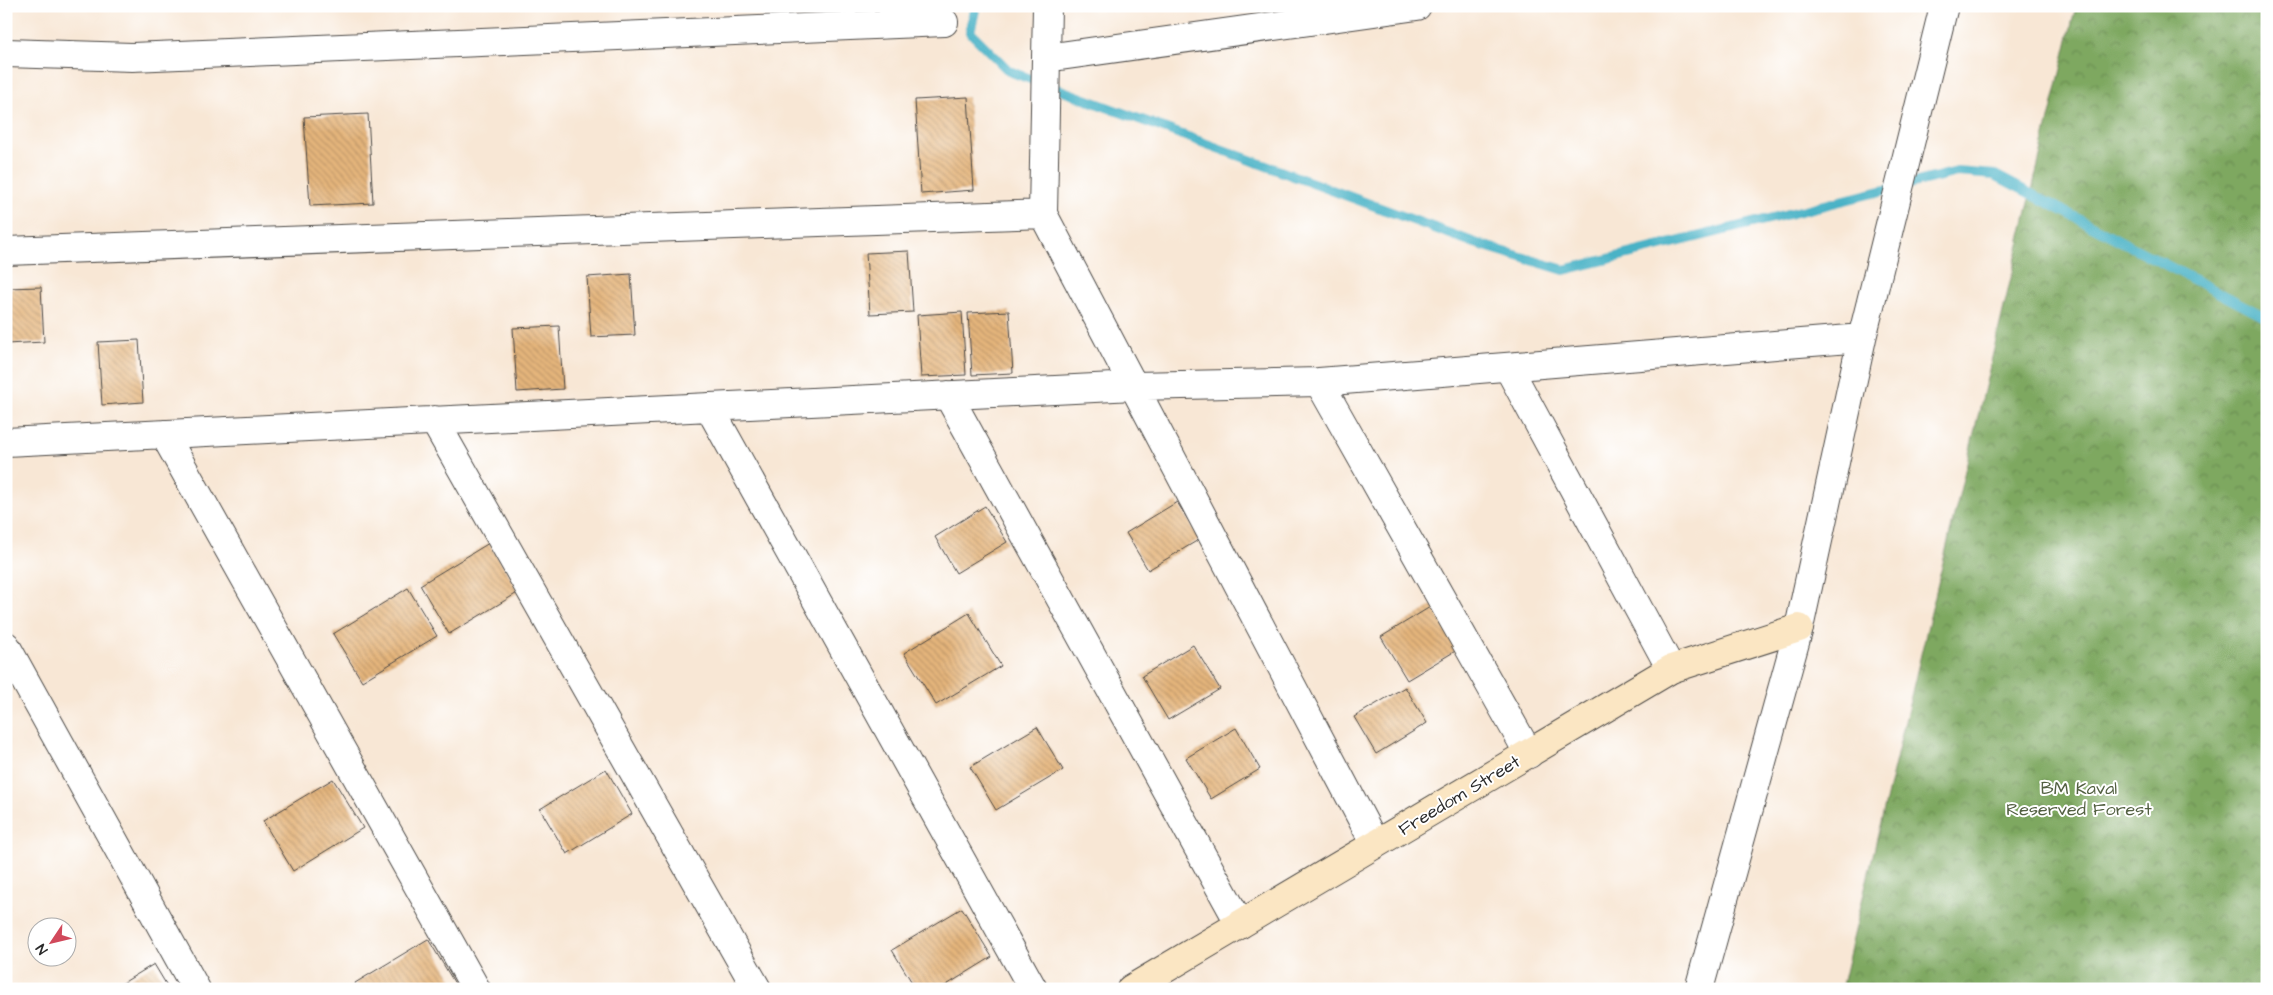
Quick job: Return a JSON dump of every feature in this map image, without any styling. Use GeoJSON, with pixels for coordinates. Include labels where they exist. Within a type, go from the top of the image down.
{"type":"FeatureCollection","features":[{"type":"Feature","properties":{"kind":"street"},"geometry":{"type":"LineString","coordinates":[[1047,6],[1043,214],[1375,844]]}},
{"type":"Feature","properties":{"kind":"street"},"geometry":{"type":"LineString","coordinates":[[1046,58],[1417,6]]}},
{"type":"Feature","properties":{"kind":"street"},"geometry":{"type":"LineString","coordinates":[[1699,989],[1799,628],[1862,338],[1944,6]]}},
{"type":"Feature","properties":{"kind":"street"},"geometry":{"type":"LineString","coordinates":[[6,53],[132,57],[738,18],[944,22]]}},
{"type":"Feature","properties":{"kind":"street"},"geometry":{"type":"LineString","coordinates":[[6,251],[1043,214]]}},
{"type":"Feature","properties":{"kind":"street"},"geometry":{"type":"LineString","coordinates":[[6,442],[1134,386],[1319,382],[1862,338]]}},
{"type":"Feature","properties":{"kind":"street"},"geometry":{"type":"LineString","coordinates":[[1508,367],[1671,669]]}},
{"type":"Feature","properties":{"kind":"street"},"geometry":{"type":"LineString","coordinates":[[1319,382],[1529,754]]}},
{"type":"Feature","properties":{"kind":"street"},"geometry":{"type":"LineString","coordinates":[[948,395],[1240,924]]}},
{"type":"Feature","properties":{"kind":"street"},"geometry":{"type":"LineString","coordinates":[[709,407],[1033,989]]}},
{"type":"Feature","properties":{"kind":"street"},"geometry":{"type":"LineString","coordinates":[[434,420],[757,989]]}},
{"type":"Feature","properties":{"kind":"street"},"geometry":{"type":"LineString","coordinates":[[164,434],[476,989]]}},
{"type":"Feature","properties":{"kind":"street","name":"Freedom Street"},"geometry":{"type":"LineString","coordinates":[[1131,989],[1671,669],[1799,628]]}},
{"type":"Feature","properties":{"kind":"street"},"geometry":{"type":"LineString","coordinates":[[6,646],[196,989]]}},
{"type":"Feature","properties":{"kind":"green space","name":"BM Kaval Reserved Forest"},"geometry":{"type":"Polygon","coordinates":[[[2076,6],[2267,6],[2267,989],[1841,989],[2076,6]]]}},
{"type":"Feature","properties":{"kind":"building"},"geometry":{"type":"Polygon","coordinates":[[[968,97],[974,190],[921,194],[915,100],[968,97]]]}},
{"type":"Feature","properties":{"kind":"building"},"geometry":{"type":"Polygon","coordinates":[[[368,114],[373,203],[310,206],[304,117],[368,114]]]}},
{"type":"Feature","properties":{"kind":"building"},"geometry":{"type":"Polygon","coordinates":[[[909,251],[913,312],[870,314],[866,253],[909,251]]]}},
{"type":"Feature","properties":{"kind":"building"},"geometry":{"type":"Polygon","coordinates":[[[631,274],[635,335],[591,337],[587,277],[631,274]]]}},
{"type":"Feature","properties":{"kind":"building"},"geometry":{"type":"Polygon","coordinates":[[[41,287],[44,342],[6,344],[6,288],[41,287]]]}},
{"type":"Feature","properties":{"kind":"building"},"geometry":{"type":"Polygon","coordinates":[[[1009,311],[1013,373],[972,375],[968,313],[1009,311]]]}},
{"type":"Feature","properties":{"kind":"building"},"geometry":{"type":"Polygon","coordinates":[[[962,312],[966,375],[921,377],[917,315],[962,312]]]}},
{"type":"Feature","properties":{"kind":"building"},"geometry":{"type":"Polygon","coordinates":[[[559,326],[563,389],[517,392],[513,328],[559,326]]]}},
{"type":"Feature","properties":{"kind":"building"},"geometry":{"type":"Polygon","coordinates":[[[139,340],[143,402],[102,405],[98,342],[139,340]]]}},
{"type":"Feature","properties":{"kind":"building"},"geometry":{"type":"Polygon","coordinates":[[[1177,502],[1200,539],[1148,570],[1126,533],[1177,502]]]}},
{"type":"Feature","properties":{"kind":"building"},"geometry":{"type":"Polygon","coordinates":[[[985,506],[1007,542],[956,573],[935,537],[985,506]]]}},
{"type":"Feature","properties":{"kind":"building"},"geometry":{"type":"Polygon","coordinates":[[[489,543],[519,592],[449,634],[420,585],[489,543]]]}},
{"type":"Feature","properties":{"kind":"building"},"geometry":{"type":"Polygon","coordinates":[[[408,588],[437,636],[362,681],[333,634],[408,588]]]}},
{"type":"Feature","properties":{"kind":"building"},"geometry":{"type":"Polygon","coordinates":[[[1435,604],[1462,647],[1407,680],[1381,637],[1435,604]]]}},
{"type":"Feature","properties":{"kind":"building"},"geometry":{"type":"Polygon","coordinates":[[[969,613],[1001,666],[936,705],[904,653],[969,613]]]}},
{"type":"Feature","properties":{"kind":"building"},"geometry":{"type":"Polygon","coordinates":[[[1193,645],[1220,689],[1168,720],[1142,676],[1193,645]]]}},
{"type":"Feature","properties":{"kind":"building"},"geometry":{"type":"Polygon","coordinates":[[[1405,687],[1427,723],[1376,754],[1354,717],[1405,687]]]}},
{"type":"Feature","properties":{"kind":"building"},"geometry":{"type":"Polygon","coordinates":[[[1037,727],[1063,770],[996,810],[970,767],[1037,727]]]}},
{"type":"Feature","properties":{"kind":"building"},"geometry":{"type":"Polygon","coordinates":[[[1236,728],[1260,769],[1211,799],[1186,758],[1236,728]]]}},
{"type":"Feature","properties":{"kind":"building"},"geometry":{"type":"Polygon","coordinates":[[[606,769],[632,814],[567,854],[540,809],[606,769]]]}},
{"type":"Feature","properties":{"kind":"building"},"geometry":{"type":"Polygon","coordinates":[[[333,779],[363,828],[293,871],[263,821],[333,779]]]}},
{"type":"Feature","properties":{"kind":"building"},"geometry":{"type":"Polygon","coordinates":[[[962,908],[992,957],[940,989],[916,989],[892,950],[962,908]]]}},
{"type":"Feature","properties":{"kind":"building"},"geometry":{"type":"Polygon","coordinates":[[[428,939],[457,987],[454,989],[358,989],[355,983],[428,939]]]}},
{"type":"Feature","properties":{"kind":"building"},"geometry":{"type":"Polygon","coordinates":[[[154,964],[169,989],[113,989],[154,964]]]}},
{"type":"Feature","properties":{"kind":"waterway"},"geometry":{"type":"LineString","coordinates":[[976,6],[970,32],[1009,71],[1475,243],[1564,270],[1957,172],[1995,175],[2267,318]]}}]}
